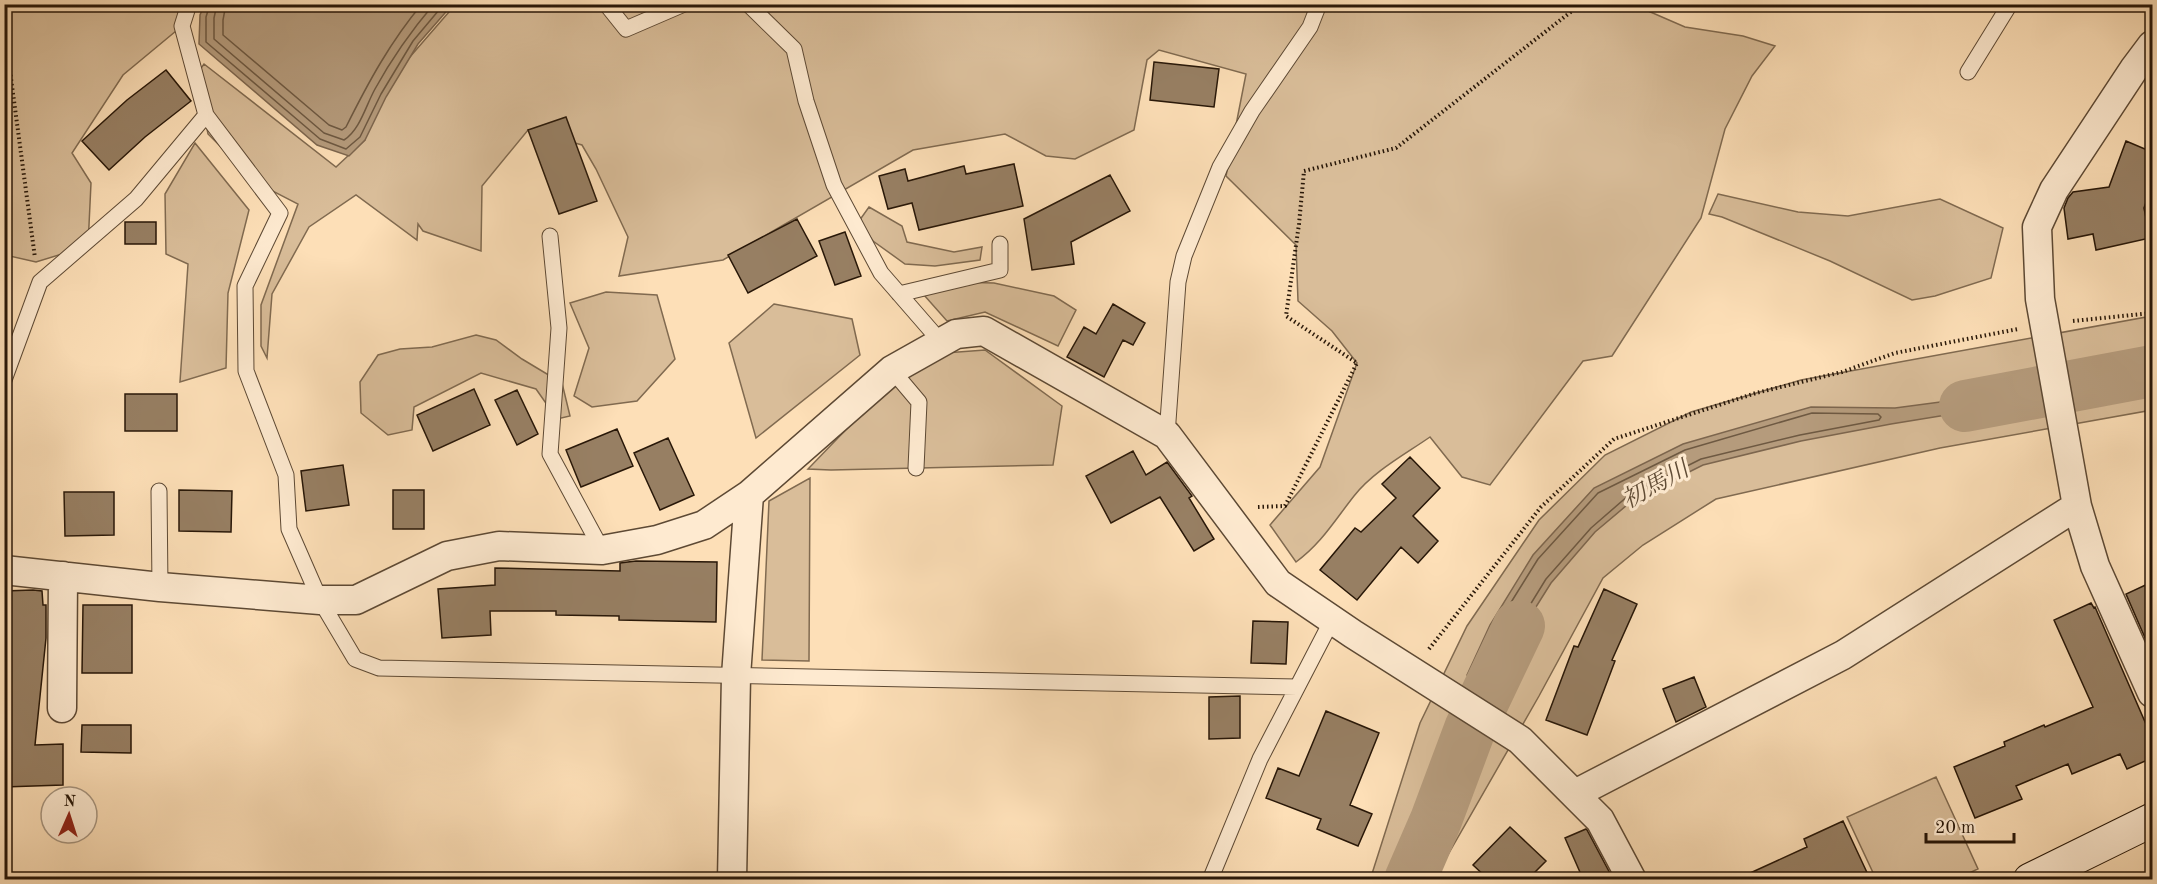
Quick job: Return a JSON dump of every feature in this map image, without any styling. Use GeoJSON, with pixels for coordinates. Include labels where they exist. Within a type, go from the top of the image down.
{"type":"FeatureCollection","features":[{"type":"Feature","properties":{"kind":"main road"},"geometry":{"type":"LineString","coordinates":[[2030,879],[2152,820]]}},
{"type":"Feature","properties":{"kind":"street"},"geometry":{"type":"LineString","coordinates":[[2152,45],[2133,69],[2060,181],[2037,228],[2040,299],[2077,506],[2095,566],[2152,693]]}},
{"type":"Feature","properties":{"kind":"street"},"geometry":{"type":"LineString","coordinates":[[4,570],[160,587],[320,600],[356,600],[447,556],[499,546],[602,550],[657,540],[704,525],[749,495],[892,370],[956,334],[984,331],[1167,435],[1278,583],[1520,740],[1600,819],[1632,879]]}},
{"type":"Feature","properties":{"kind":"street"},"geometry":{"type":"LineString","coordinates":[[732,879],[736,676],[749,495]]}},
{"type":"Feature","properties":{"kind":"street"},"geometry":{"type":"LineString","coordinates":[[1575,794],[1843,655],[2077,506]]}},
{"type":"Feature","properties":{"kind":"street"},"geometry":{"type":"LineString","coordinates":[[62,708],[63,576]]}},
{"type":"Feature","properties":{"kind":"lane"},"geometry":{"type":"LineString","coordinates":[[189,4],[182,26],[206,115],[280,213],[245,286],[246,371],[286,475],[289,529],[320,600],[355,659],[379,668],[1297,687]]}},
{"type":"Feature","properties":{"kind":"lane"},"geometry":{"type":"LineString","coordinates":[[606,4],[626,29],[684,4]]}},
{"type":"Feature","properties":{"kind":"lane"},"geometry":{"type":"LineString","coordinates":[[748,4],[794,49],[806,101],[834,185],[881,273],[941,342]]}},
{"type":"Feature","properties":{"kind":"lane"},"geometry":{"type":"LineString","coordinates":[[1167,435],[1178,282],[1184,256],[1221,167],[1252,111],[1310,27],[1319,4]]}},
{"type":"Feature","properties":{"kind":"lane"},"geometry":{"type":"LineString","coordinates":[[1968,72],[2010,4]]}},
{"type":"Feature","properties":{"kind":"lane"},"geometry":{"type":"LineString","coordinates":[[4,381],[40,282],[136,199],[206,115]]}},
{"type":"Feature","properties":{"kind":"lane"},"geometry":{"type":"LineString","coordinates":[[550,236],[559,328],[550,454],[602,550]]}},
{"type":"Feature","properties":{"kind":"lane"},"geometry":{"type":"LineString","coordinates":[[899,294],[1000,270],[1000,244]]}},
{"type":"Feature","properties":{"kind":"lane"},"geometry":{"type":"LineString","coordinates":[[892,370],[919,402],[916,468]]}},
{"type":"Feature","properties":{"kind":"lane"},"geometry":{"type":"LineString","coordinates":[[159,491],[160,587]]}},
{"type":"Feature","properties":{"kind":"lane"},"geometry":{"type":"LineString","coordinates":[[1210,879],[1260,759],[1332,620]]}},
{"type":"Feature","properties":{"kind":"path"},"geometry":{"type":"LineString","coordinates":[[1221,507],[1285,506],[1357,363],[1286,316],[1304,171],[1396,148],[1581,4]]}},
{"type":"Feature","properties":{"kind":"path"},"geometry":{"type":"LineString","coordinates":[[4,26],[36,262]]}},
{"type":"Feature","properties":{"kind":"path"},"geometry":{"type":"LineString","coordinates":[[1412,671],[1541,507],[1614,439],[1756,393],[1842,372],[1895,353],[2044,324],[2152,313]]}},
{"type":"Feature","properties":{"kind":"shaded area"},"geometry":{"type":"Polygon","coordinates":[[[1632,4],[1685,27],[1743,36],[1775,46],[1752,76],[1725,129],[1701,218],[1612,356],[1583,361],[1490,485],[1462,477],[1430,437],[1390,464],[1362,487],[1320,540],[1296,562],[1270,525],[1320,467],[1357,363],[1332,331],[1298,301],[1296,245],[1226,176],[1246,74],[1159,50],[1147,60],[1134,130],[1075,159],[1046,156],[1005,134],[913,150],[723,260],[619,276],[628,237],[582,145],[528,130],[482,186],[481,251],[423,231],[418,224],[417,240],[356,195],[309,227],[272,294],[267,358],[261,346],[261,305],[298,204],[257,183],[208,134],[196,75],[204,64],[336,167],[365,140],[363,111],[455,5],[1632,4]]]}},
{"type":"Feature","properties":{"kind":"shaded area"},"geometry":{"type":"Polygon","coordinates":[[[4,5],[181,5],[182,26],[123,75],[72,153],[91,183],[88,246],[36,262],[5,255],[4,5]]]}},
{"type":"Feature","properties":{"kind":"shaded area"},"geometry":{"type":"Polygon","coordinates":[[[195,143],[249,210],[228,293],[226,368],[180,382],[188,264],[166,254],[165,194],[195,143]]]}},
{"type":"Feature","properties":{"kind":"shaded area"},"geometry":{"type":"Polygon","coordinates":[[[1718,194],[1798,212],[1848,216],[1940,199],[2003,228],[1991,278],[1935,296],[1912,300],[1830,261],[1722,217],[1709,214],[1718,194]]]}},
{"type":"Feature","properties":{"kind":"shaded area"},"geometry":{"type":"Polygon","coordinates":[[[869,207],[902,226],[907,242],[954,252],[982,247],[980,260],[935,266],[905,264],[873,241],[859,221],[869,207]]]}},
{"type":"Feature","properties":{"kind":"shaded area"},"geometry":{"type":"Polygon","coordinates":[[[954,282],[994,283],[1054,296],[1076,310],[1058,346],[985,312],[947,321],[924,295],[954,282]]]}},
{"type":"Feature","properties":{"kind":"shaded area"},"geometry":{"type":"Polygon","coordinates":[[[606,292],[657,295],[675,359],[637,401],[592,407],[574,396],[589,348],[570,303],[606,292]]]}},
{"type":"Feature","properties":{"kind":"shaded area"},"geometry":{"type":"Polygon","coordinates":[[[774,304],[852,319],[860,355],[756,438],[729,343],[774,304]]]}},
{"type":"Feature","properties":{"kind":"shaded area"},"geometry":{"type":"Polygon","coordinates":[[[2152,316],[2152,410],[1940,448],[1716,499],[1643,545],[1603,578],[1539,696],[1434,879],[1370,880],[1420,723],[1467,626],[1539,520],[1605,455],[1691,412],[1801,380],[2152,316]]]}},
{"type":"Feature","properties":{"kind":"shaded area"},"geometry":{"type":"Polygon","coordinates":[[[476,335],[496,340],[562,383],[570,416],[557,419],[536,389],[481,373],[414,407],[412,430],[388,435],[361,413],[360,382],[378,355],[400,349],[432,347],[476,335]]]}},
{"type":"Feature","properties":{"kind":"shaded area"},"geometry":{"type":"Polygon","coordinates":[[[985,350],[1062,406],[1053,465],[808,469],[918,355],[985,350]]]}},
{"type":"Feature","properties":{"kind":"shaded area"},"geometry":{"type":"Polygon","coordinates":[[[810,478],[809,661],[762,660],[769,501],[810,478]]]}},
{"type":"Feature","properties":{"kind":"shaded area"},"geometry":{"type":"Polygon","coordinates":[[[1936,777],[1978,869],[1956,879],[1876,879],[1847,817],[1936,777]]]}},
{"type":"Feature","properties":{"kind":"water"},"geometry":{"type":"Polygon","coordinates":[[[204,4],[452,5],[418,44],[386,97],[365,140],[349,156],[317,145],[199,44],[200,15],[204,4]]]}},
{"type":"Feature","properties":{"kind":"water"},"geometry":{"type":"Polygon","coordinates":[[[2031,390],[2035,393],[1977,410],[1801,441],[1703,465],[1633,500],[1595,532],[1551,583],[1519,634],[1492,695],[1467,675],[1490,625],[1533,555],[1594,488],[1683,444],[1811,407],[1895,408],[2031,390]]]}},
{"type":"Feature","properties":{"kind":"building"},"geometry":{"type":"Polygon","coordinates":[[[1154,62],[1219,69],[1214,107],[1150,100],[1154,62]]]}},
{"type":"Feature","properties":{"kind":"building"},"geometry":{"type":"Polygon","coordinates":[[[166,70],[191,101],[145,137],[109,170],[82,141],[127,100],[166,70]]]}},
{"type":"Feature","properties":{"kind":"building"},"geometry":{"type":"Polygon","coordinates":[[[566,117],[597,201],[559,214],[528,130],[566,117]]]}},
{"type":"Feature","properties":{"kind":"building"},"geometry":{"type":"Polygon","coordinates":[[[2126,141],[2152,152],[2152,185],[2144,208],[2150,238],[2096,250],[2093,234],[2068,239],[2064,208],[2068,198],[2073,192],[2109,187],[2126,141]]]}},
{"type":"Feature","properties":{"kind":"building"},"geometry":{"type":"Polygon","coordinates":[[[1014,164],[1023,206],[919,230],[912,203],[888,209],[879,176],[905,169],[908,181],[964,166],[966,174],[1014,164]]]}},
{"type":"Feature","properties":{"kind":"building"},"geometry":{"type":"Polygon","coordinates":[[[1110,175],[1130,211],[1071,242],[1074,264],[1032,270],[1024,219],[1110,175]]]}},
{"type":"Feature","properties":{"kind":"building"},"geometry":{"type":"Polygon","coordinates":[[[797,219],[817,256],[748,293],[728,255],[797,219]]]}},
{"type":"Feature","properties":{"kind":"building"},"geometry":{"type":"Polygon","coordinates":[[[125,222],[156,222],[156,244],[125,244],[125,222]]]}},
{"type":"Feature","properties":{"kind":"building"},"geometry":{"type":"Polygon","coordinates":[[[845,232],[861,276],[835,285],[819,241],[845,232]]]}},
{"type":"Feature","properties":{"kind":"building"},"geometry":{"type":"Polygon","coordinates":[[[1113,304],[1145,323],[1133,345],[1123,340],[1104,377],[1067,357],[1084,327],[1096,334],[1113,304]]]}},
{"type":"Feature","properties":{"kind":"building"},"geometry":{"type":"Polygon","coordinates":[[[474,389],[490,425],[433,451],[417,415],[474,389]]]}},
{"type":"Feature","properties":{"kind":"building"},"geometry":{"type":"Polygon","coordinates":[[[517,390],[538,434],[517,445],[495,400],[517,390]]]}},
{"type":"Feature","properties":{"kind":"building"},"geometry":{"type":"Polygon","coordinates":[[[125,394],[177,394],[177,431],[125,431],[125,394]]]}},
{"type":"Feature","properties":{"kind":"building"},"geometry":{"type":"Polygon","coordinates":[[[617,429],[633,466],[581,487],[566,450],[617,429]]]}},
{"type":"Feature","properties":{"kind":"building"},"geometry":{"type":"Polygon","coordinates":[[[668,438],[694,495],[660,510],[634,453],[668,438]]]}},
{"type":"Feature","properties":{"kind":"building"},"geometry":{"type":"Polygon","coordinates":[[[1133,451],[1146,475],[1167,462],[1192,496],[1189,498],[1214,539],[1194,551],[1160,497],[1111,523],[1086,476],[1133,451]]]}},
{"type":"Feature","properties":{"kind":"building"},"geometry":{"type":"Polygon","coordinates":[[[1410,457],[1440,488],[1413,516],[1438,541],[1418,563],[1401,547],[1357,600],[1320,570],[1355,528],[1361,532],[1396,498],[1382,484],[1410,457]]]}},
{"type":"Feature","properties":{"kind":"building"},"geometry":{"type":"Polygon","coordinates":[[[343,465],[349,505],[306,511],[301,471],[343,465]]]}},
{"type":"Feature","properties":{"kind":"building"},"geometry":{"type":"Polygon","coordinates":[[[179,490],[232,491],[231,532],[179,531],[179,490]]]}},
{"type":"Feature","properties":{"kind":"building"},"geometry":{"type":"Polygon","coordinates":[[[393,490],[424,490],[424,529],[393,529],[393,490]]]}},
{"type":"Feature","properties":{"kind":"building"},"geometry":{"type":"Polygon","coordinates":[[[64,492],[114,492],[114,535],[65,536],[64,492]]]}},
{"type":"Feature","properties":{"kind":"building"},"geometry":{"type":"Polygon","coordinates":[[[636,561],[717,562],[716,622],[619,620],[619,616],[556,615],[556,611],[490,611],[491,635],[442,638],[438,589],[495,585],[495,568],[620,571],[620,563],[636,561]]]}},
{"type":"Feature","properties":{"kind":"building"},"geometry":{"type":"Polygon","coordinates":[[[2152,582],[2152,645],[2149,647],[2126,594],[2152,582]]]}},
{"type":"Feature","properties":{"kind":"building"},"geometry":{"type":"Polygon","coordinates":[[[1604,589],[1637,604],[1612,660],[1615,661],[1587,735],[1546,720],[1574,646],[1578,647],[1604,589]]]}},
{"type":"Feature","properties":{"kind":"building"},"geometry":{"type":"Polygon","coordinates":[[[4,591],[42,591],[43,605],[46,605],[46,638],[35,745],[63,744],[63,785],[4,787],[4,591]]]}},
{"type":"Feature","properties":{"kind":"building"},"geometry":{"type":"Polygon","coordinates":[[[2091,603],[2095,607],[2152,738],[2152,758],[2127,769],[2120,754],[2072,774],[2068,764],[2016,786],[2022,799],[1975,818],[1954,767],[2005,746],[2004,742],[2093,707],[2054,620],[2091,603]]]}},
{"type":"Feature","properties":{"kind":"building"},"geometry":{"type":"Polygon","coordinates":[[[83,605],[132,605],[132,673],[82,673],[83,605]]]}},
{"type":"Feature","properties":{"kind":"building"},"geometry":{"type":"Polygon","coordinates":[[[1253,621],[1288,622],[1286,664],[1251,663],[1253,621]]]}},
{"type":"Feature","properties":{"kind":"building"},"geometry":{"type":"Polygon","coordinates":[[[1694,677],[1706,707],[1676,722],[1663,689],[1694,677]]]}},
{"type":"Feature","properties":{"kind":"building"},"geometry":{"type":"Polygon","coordinates":[[[1240,696],[1240,738],[1209,739],[1209,697],[1240,696]]]}},
{"type":"Feature","properties":{"kind":"building"},"geometry":{"type":"Polygon","coordinates":[[[1326,711],[1379,733],[1350,805],[1372,814],[1358,846],[1317,829],[1321,819],[1266,798],[1278,768],[1299,776],[1326,711]]]}},
{"type":"Feature","properties":{"kind":"building"},"geometry":{"type":"Polygon","coordinates":[[[82,725],[131,725],[131,753],[81,752],[82,725]]]}},
{"type":"Feature","properties":{"kind":"building"},"geometry":{"type":"Polygon","coordinates":[[[1843,821],[1870,879],[1737,879],[1807,847],[1804,839],[1843,821]]]}},
{"type":"Feature","properties":{"kind":"building"},"geometry":{"type":"Polygon","coordinates":[[[1510,827],[1546,861],[1528,879],[1488,879],[1473,865],[1510,827]]]}},
{"type":"Feature","properties":{"kind":"building"},"geometry":{"type":"Polygon","coordinates":[[[1586,829],[1613,879],[1583,879],[1565,838],[1586,829]]]}},
{"type":"Feature","properties":{"kind":"waterway","name":"初馬川"},"geometry":{"type":"LineString","coordinates":[[1965,406],[2152,371]]}},
{"type":"Feature","properties":{"kind":"waterway","name":"初馬川"},"geometry":{"type":"LineString","coordinates":[[1410,880],[1436,820],[1470,729],[1519,626]]}}]}
